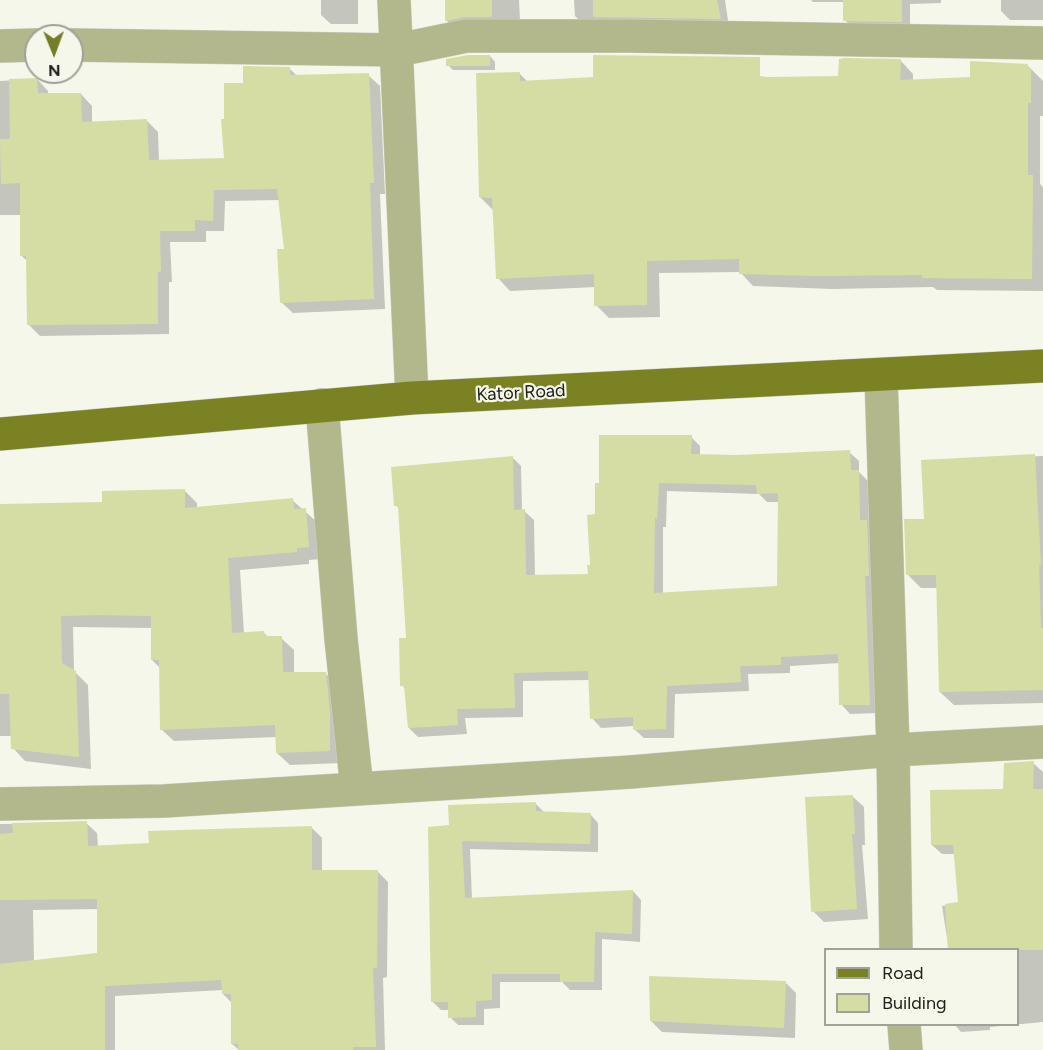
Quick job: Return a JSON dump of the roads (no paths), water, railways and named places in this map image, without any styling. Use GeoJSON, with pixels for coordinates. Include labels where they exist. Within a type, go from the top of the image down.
{"type":"FeatureCollection","features":[{"type":"Feature","properties":{"kind":"main road","name":"Kator Road"},"geometry":{"type":"LineString","coordinates":[[0,434],[412,398],[1043,366]]}},
{"type":"Feature","properties":{"kind":"street"},"geometry":{"type":"LineString","coordinates":[[394,0],[412,398]]}},
{"type":"Feature","properties":{"kind":"street"},"geometry":{"type":"LineString","coordinates":[[84,45],[398,50],[466,36],[630,36],[1043,43]]}},
{"type":"Feature","properties":{"kind":"street"},"geometry":{"type":"LineString","coordinates":[[0,46],[24,45]]}},
{"type":"Feature","properties":{"kind":"street"},"geometry":{"type":"LineString","coordinates":[[881,375],[893,750],[896,948]]}},
{"type":"Feature","properties":{"kind":"street"},"geometry":{"type":"LineString","coordinates":[[322,405],[341,639],[357,789]]}},
{"type":"Feature","properties":{"kind":"street"},"geometry":{"type":"LineString","coordinates":[[0,804],[164,801],[619,773],[893,750],[1043,741]]}},
{"type":"Feature","properties":{"kind":"street"},"geometry":{"type":"LineString","coordinates":[[903,1026],[906,1050]]}}]}
